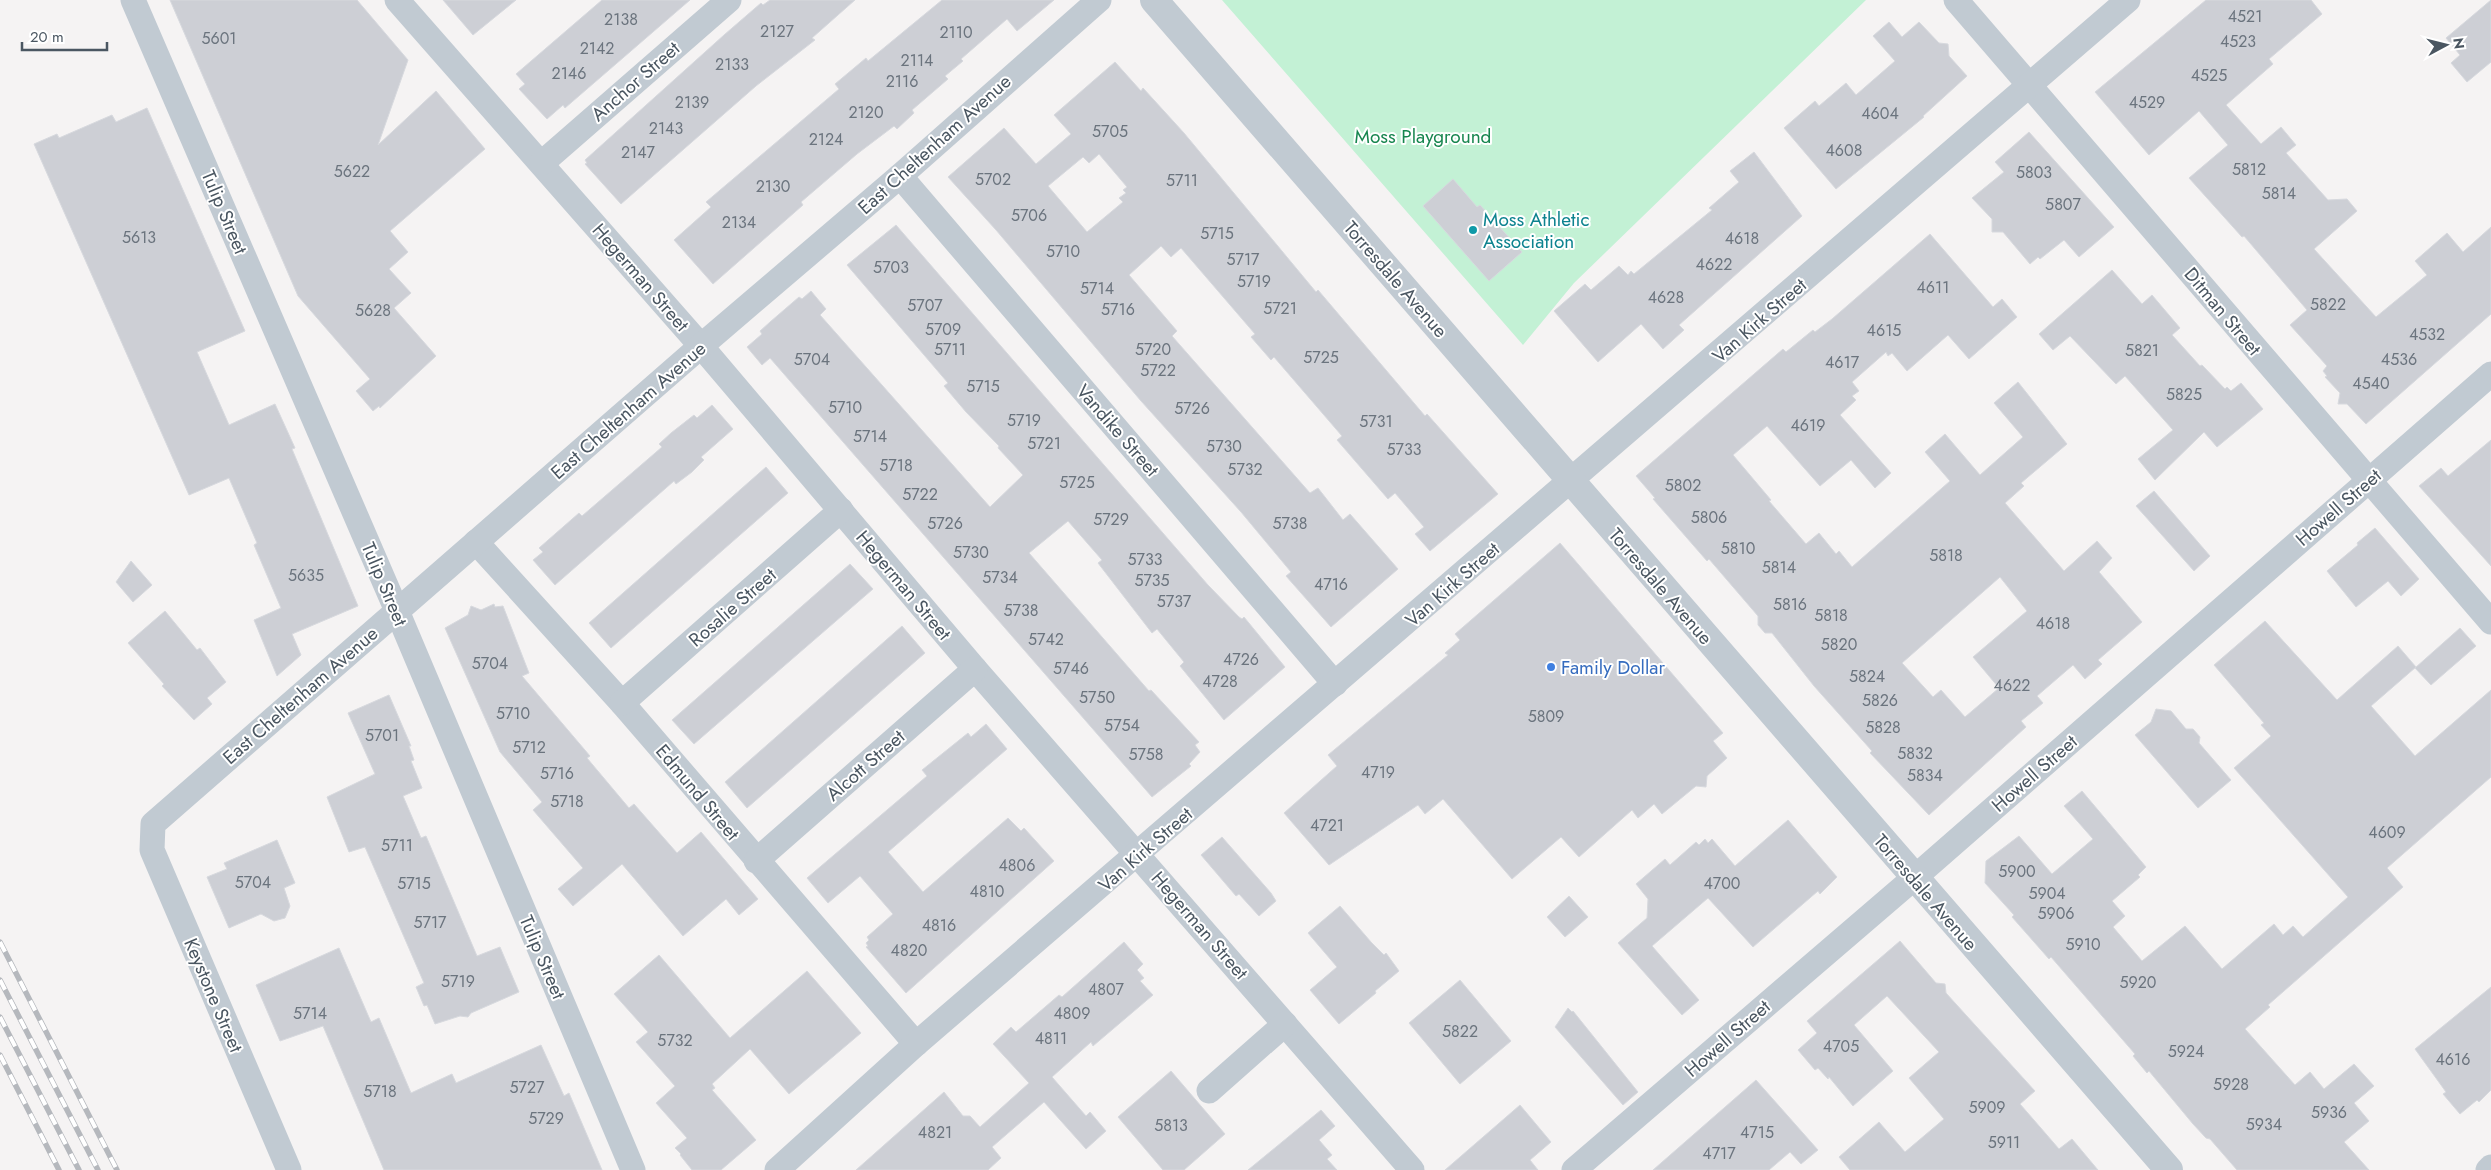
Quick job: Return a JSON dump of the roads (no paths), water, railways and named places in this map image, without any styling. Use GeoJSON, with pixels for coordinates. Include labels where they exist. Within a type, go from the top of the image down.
{"type":"FeatureCollection","features":[{"type":"Feature","properties":{"kind":"street","name":"Tulip Street"},"geometry":{"type":"LineString","coordinates":[[133,0],[397,611],[633,1170]]}},
{"type":"Feature","properties":{"kind":"street","name":"Hegerman Street"},"geometry":{"type":"LineString","coordinates":[[397,0],[701,346],[975,668],[1412,1170]]}},
{"type":"Feature","properties":{"kind":"street","name":"Anchor Street"},"geometry":{"type":"LineString","coordinates":[[542,163],[729,0]]}},
{"type":"Feature","properties":{"kind":"street","name":"East Cheltenham Avenue"},"geometry":{"type":"LineString","coordinates":[[158,819],[701,346],[900,176],[1099,0]]}},
{"type":"Feature","properties":{"kind":"street","name":"Torresdale Avenue"},"geometry":{"type":"LineString","coordinates":[[1154,0],[2169,1170]]}},
{"type":"Feature","properties":{"kind":"street","name":"Ditman Street"},"geometry":{"type":"LineString","coordinates":[[1956,0],[2491,622]]}},
{"type":"Feature","properties":{"kind":"street","name":"Van Kirk Street"},"geometry":{"type":"LineString","coordinates":[[777,1170],[916,1044],[1139,855],[2128,0]]}},
{"type":"Feature","properties":{"kind":"street","name":"Vandike Street"},"geometry":{"type":"LineString","coordinates":[[900,176],[1335,684]]}},
{"type":"Feature","properties":{"kind":"street","name":"Howell Street"},"geometry":{"type":"LineString","coordinates":[[1574,1170],[1914,878],[2491,374]]}},
{"type":"Feature","properties":{"kind":"street","name":"Rosalie Street"},"geometry":{"type":"LineString","coordinates":[[622,703],[841,510]]}},
{"type":"Feature","properties":{"kind":"street","name":"Edmund Street"},"geometry":{"type":"LineString","coordinates":[[476,542],[622,703],[916,1044]]}},
{"type":"Feature","properties":{"kind":"street","name":"Alcott Street"},"geometry":{"type":"LineString","coordinates":[[756,860],[975,668]]}},
{"type":"Feature","properties":{"kind":"street","name":"Keystone Street"},"geometry":{"type":"LineString","coordinates":[[158,819],[153,824],[152,850],[289,1170]]}},
{"type":"Feature","properties":{"kind":"street"},"geometry":{"type":"LineString","coordinates":[[1208,1091],[1285,1024]]}},
{"type":"Feature","properties":{"kind":"railway"},"geometry":{"type":"LineString","coordinates":[[0,942],[117,1170]]}},
{"type":"Feature","properties":{"kind":"railway"},"geometry":{"type":"LineString","coordinates":[[0,980],[98,1170]]}},
{"type":"Feature","properties":{"kind":"railway"},"geometry":{"type":"LineString","coordinates":[[0,1017],[79,1170]]}},
{"type":"Feature","properties":{"kind":"railway"},"geometry":{"type":"LineString","coordinates":[[0,1055],[59,1170]]}},
{"type":"Feature","properties":{"kind":"place","name":"Moss Athletic Association"},"geometry":{"type":"Point","coordinates":[1473,230]}},
{"type":"Feature","properties":{"kind":"place","name":"Family Dollar"},"geometry":{"type":"Point","coordinates":[1551,667]}},
{"type":"Feature","properties":{"kind":"park label","name":"Moss Playground"},"geometry":{"type":"Point","coordinates":[1423,136]}}]}
